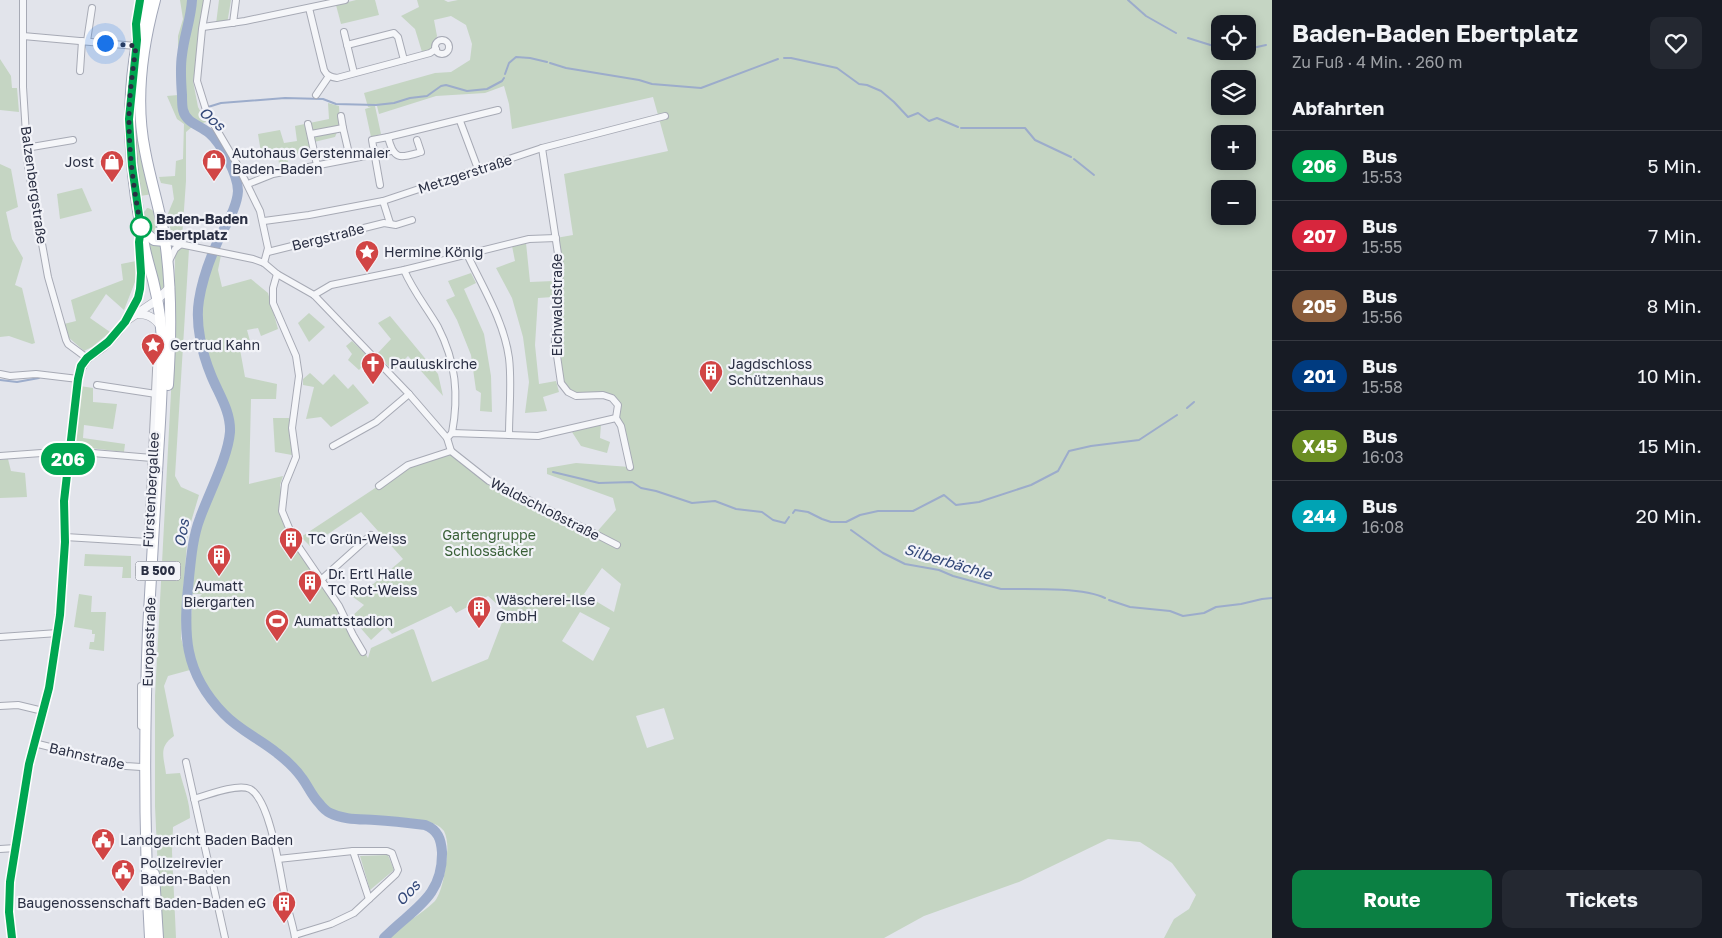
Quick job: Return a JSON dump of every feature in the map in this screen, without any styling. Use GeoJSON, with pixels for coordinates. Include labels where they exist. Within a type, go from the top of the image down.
{"type":"FeatureCollection","features":[{"type":"Feature","properties":{"kind":"main road"},"geometry":{"type":"LineString","coordinates":[[136,43],[136,24],[140,0]]}},
{"type":"Feature","properties":{"kind":"main road","name":"B 500"},"geometry":{"type":"LineString","coordinates":[[141,229],[132,166],[129,119],[136,43],[147,0]]}},
{"type":"Feature","properties":{"kind":"main road","name":"B 500"},"geometry":{"type":"LineString","coordinates":[[155,0],[145,48],[140,104],[144,150],[160,212],[170,286]]}},
{"type":"Feature","properties":{"kind":"main road"},"geometry":{"type":"LineString","coordinates":[[138,210],[150,204],[160,212]]}},
{"type":"Feature","properties":{"kind":"main road"},"geometry":{"type":"LineString","coordinates":[[141,229],[149,237],[165,241]]}},
{"type":"Feature","properties":{"kind":"main road","name":"Europastraße"},"geometry":{"type":"LineString","coordinates":[[141,229],[157,300],[162,339],[161,399],[148,632],[146,731],[148,916],[150,938]]}},
{"type":"Feature","properties":{"kind":"main road"},"geometry":{"type":"LineString","coordinates":[[149,237],[157,235],[163,229]]}},
{"type":"Feature","properties":{"kind":"main road","name":"Europastraße"},"geometry":{"type":"LineString","coordinates":[[158,938],[153,816],[152,692],[171,338],[170,286]]}},
{"type":"Feature","properties":{"kind":"main road"},"geometry":{"type":"LineString","coordinates":[[146,938],[148,916]]}},
{"type":"Feature","properties":{"kind":"street","name":"Balzenbergstraße"},"geometry":{"type":"LineString","coordinates":[[23,0],[26,148],[48,277],[68,344],[87,358]]}},
{"type":"Feature","properties":{"kind":"street"},"geometry":{"type":"LineString","coordinates":[[207,0],[197,81],[204,104],[248,184],[264,221],[268,248],[264,263]]}},
{"type":"Feature","properties":{"kind":"street"},"geometry":{"type":"LineString","coordinates":[[233,23],[236,0]]}},
{"type":"Feature","properties":{"kind":"street"},"geometry":{"type":"LineString","coordinates":[[203,27],[233,23],[345,0]]}},
{"type":"Feature","properties":{"kind":"street"},"geometry":{"type":"LineString","coordinates":[[80,70],[92,8]]}},
{"type":"Feature","properties":{"kind":"street"},"geometry":{"type":"LineString","coordinates":[[308,8],[324,70],[329,76],[337,78],[354,74],[430,53],[436,49]]}},
{"type":"Feature","properties":{"kind":"street"},"geometry":{"type":"LineString","coordinates":[[344,32],[354,74]]}},
{"type":"Feature","properties":{"kind":"street"},"geometry":{"type":"LineString","coordinates":[[347,46],[394,33],[398,37],[404,60]]}},
{"type":"Feature","properties":{"kind":"street"},"geometry":{"type":"LineString","coordinates":[[23,36],[136,43]]}},
{"type":"Feature","properties":{"kind":"street"},"geometry":{"type":"LineString","coordinates":[[316,96],[329,76]]}},
{"type":"Feature","properties":{"kind":"street"},"geometry":{"type":"LineString","coordinates":[[380,185],[372,140],[498,110]]}},
{"type":"Feature","properties":{"kind":"street"},"geometry":{"type":"LineString","coordinates":[[341,116],[350,158]]}},
{"type":"Feature","properties":{"kind":"street","name":"Metzgerstraße"},"geometry":{"type":"LineString","coordinates":[[264,221],[309,215],[383,201],[542,148],[665,116]]}},
{"type":"Feature","properties":{"kind":"street"},"geometry":{"type":"LineString","coordinates":[[460,120],[478,169]]}},
{"type":"Feature","properties":{"kind":"street"},"geometry":{"type":"LineString","coordinates":[[308,124],[317,165]]}},
{"type":"Feature","properties":{"kind":"street"},"geometry":{"type":"LineString","coordinates":[[311,134],[343,128]]}},
{"type":"Feature","properties":{"kind":"street"},"geometry":{"type":"LineString","coordinates":[[388,137],[391,151]]}},
{"type":"Feature","properties":{"kind":"street"},"geometry":{"type":"LineString","coordinates":[[26,148],[73,140]]}},
{"type":"Feature","properties":{"kind":"street"},"geometry":{"type":"LineString","coordinates":[[248,184],[273,174],[374,153],[391,151],[402,157],[421,152],[418,140]]}},
{"type":"Feature","properties":{"kind":"street","name":"Eichwaldstraße"},"geometry":{"type":"LineString","coordinates":[[542,148],[560,267],[555,342],[561,383],[568,392],[576,396],[603,395],[612,398],[618,405],[616,418],[621,426],[630,467]]}},
{"type":"Feature","properties":{"kind":"street"},"geometry":{"type":"LineString","coordinates":[[383,201],[390,223]]}},
{"type":"Feature","properties":{"kind":"street","name":"Bergstraße"},"geometry":{"type":"LineString","coordinates":[[268,252],[384,223],[396,225],[412,220]]}},
{"type":"Feature","properties":{"kind":"street"},"geometry":{"type":"LineString","coordinates":[[12,938],[9,897],[16,848],[29,764],[49,688],[58,633],[66,536],[64,501],[78,379],[81,366],[87,358],[108,342],[125,322],[138,298],[141,273],[139,242],[141,229]]}},
{"type":"Feature","properties":{"kind":"street"},"geometry":{"type":"LineString","coordinates":[[314,295],[331,285],[404,270],[529,239],[556,238]]}},
{"type":"Feature","properties":{"kind":"street"},"geometry":{"type":"LineString","coordinates":[[165,241],[253,259],[264,263],[277,274],[314,295],[450,436],[538,436],[616,418]]}},
{"type":"Feature","properties":{"kind":"street"},"geometry":{"type":"LineString","coordinates":[[168,264],[174,249],[181,244]]}},
{"type":"Feature","properties":{"kind":"street"},"geometry":{"type":"LineString","coordinates":[[467,254],[499,324],[508,356],[510,374],[509,435]]}},
{"type":"Feature","properties":{"kind":"street"},"geometry":{"type":"LineString","coordinates":[[379,486],[408,465],[451,451],[450,436],[456,389],[453,363],[438,328],[411,286],[404,270]]}},
{"type":"Feature","properties":{"kind":"street"},"geometry":{"type":"LineString","coordinates":[[277,274],[273,288],[273,303],[296,356],[298,368],[292,428],[296,457],[285,484],[282,511],[294,540],[339,606],[363,652]]}},
{"type":"Feature","properties":{"kind":"street"},"geometry":{"type":"LineString","coordinates":[[125,322],[157,300],[170,286]]}},
{"type":"Feature","properties":{"kind":"street"},"geometry":{"type":"LineString","coordinates":[[136,314],[149,315],[161,327]]}},
{"type":"Feature","properties":{"kind":"street","name":"Fürstenbergallee"},"geometry":{"type":"LineString","coordinates":[[141,792],[141,704],[148,542],[157,350],[162,339]]}},
{"type":"Feature","properties":{"kind":"street"},"geometry":{"type":"LineString","coordinates":[[0,374],[10,376],[43,375],[78,379]]}},
{"type":"Feature","properties":{"kind":"street"},"geometry":{"type":"LineString","coordinates":[[97,384],[156,394]]}},
{"type":"Feature","properties":{"kind":"street"},"geometry":{"type":"LineString","coordinates":[[333,446],[376,422],[409,394]]}},
{"type":"Feature","properties":{"kind":"street","name":"Waldschloßstraße"},"geometry":{"type":"LineString","coordinates":[[451,451],[489,481],[617,545]]}},
{"type":"Feature","properties":{"kind":"street"},"geometry":{"type":"LineString","coordinates":[[0,456],[69,452],[152,458]]}},
{"type":"Feature","properties":{"kind":"street"},"geometry":{"type":"LineString","coordinates":[[322,579],[371,535]]}},
{"type":"Feature","properties":{"kind":"street"},"geometry":{"type":"LineString","coordinates":[[66,536],[148,542]]}},
{"type":"Feature","properties":{"kind":"street"},"geometry":{"type":"LineString","coordinates":[[0,637],[58,633]]}},
{"type":"Feature","properties":{"kind":"street"},"geometry":{"type":"LineString","coordinates":[[0,706],[18,706],[43,711]]}},
{"type":"Feature","properties":{"kind":"street","name":"Bahnstraße"},"geometry":{"type":"LineString","coordinates":[[34,743],[126,766],[141,767]]}},
{"type":"Feature","properties":{"kind":"street"},"geometry":{"type":"LineString","coordinates":[[186,762],[225,938]]}},
{"type":"Feature","properties":{"kind":"street"},"geometry":{"type":"LineString","coordinates":[[194,799],[239,787],[250,789],[263,806],[278,859],[295,937],[354,913],[398,870],[392,853],[387,851],[353,851],[278,859]]}},
{"type":"Feature","properties":{"kind":"street"},"geometry":{"type":"LineString","coordinates":[[0,849],[16,848]]}},
{"type":"Feature","properties":{"kind":"street"},"geometry":{"type":"LineString","coordinates":[[353,851],[369,899]]}},
{"type":"Feature","properties":{"kind":"green space"},"geometry":{"type":"Polygon","coordinates":[[[180,0],[205,0],[193,81],[198,107],[206,122],[193,126],[186,132],[186,181],[182,238],[173,233],[167,216],[174,199],[172,185],[161,183],[159,177],[175,176],[176,161],[183,159],[184,124],[177,119],[167,96],[178,95],[178,36],[183,19],[180,0]]]}},
{"type":"Feature","properties":{"kind":"green space"},"geometry":{"type":"Polygon","coordinates":[[[219,0],[231,0],[227,24],[216,24],[219,0]]]}},
{"type":"Feature","properties":{"kind":"green space"},"geometry":{"type":"Polygon","coordinates":[[[356,0],[375,0],[379,15],[341,24],[336,5],[356,0]]]}},
{"type":"Feature","properties":{"kind":"green space","name":"Gartengruppe Schlossäcker"},"geometry":{"type":"Polygon","coordinates":[[[417,0],[444,0],[448,2],[458,0],[1272,0],[1272,938],[1164,938],[1174,919],[1189,909],[1196,895],[1172,863],[1140,842],[1108,839],[1019,882],[924,916],[884,938],[387,938],[430,906],[438,897],[446,865],[447,839],[444,831],[436,825],[424,821],[344,814],[328,808],[291,759],[241,725],[224,710],[209,692],[193,662],[190,640],[192,605],[202,594],[192,594],[193,566],[199,529],[222,470],[232,431],[231,412],[208,354],[202,325],[203,299],[213,255],[221,255],[218,270],[222,287],[251,279],[268,293],[278,329],[261,336],[258,328],[247,330],[250,341],[239,344],[245,377],[277,384],[276,399],[251,399],[249,484],[283,476],[280,485],[286,523],[322,579],[368,658],[371,648],[412,629],[414,630],[432,682],[488,659],[506,612],[488,596],[456,613],[451,606],[392,634],[378,619],[385,627],[371,640],[351,617],[364,605],[353,597],[372,585],[403,559],[361,512],[310,546],[301,537],[407,467],[451,454],[491,486],[595,534],[616,510],[613,498],[547,474],[547,468],[576,463],[630,467],[616,418],[618,405],[612,398],[576,396],[561,383],[556,357],[560,267],[556,238],[573,235],[564,174],[668,151],[653,97],[512,129],[509,104],[504,86],[485,93],[436,96],[379,114],[377,106],[375,106],[381,134],[371,137],[365,109],[371,107],[368,107],[364,93],[435,73],[451,72],[470,60],[472,44],[466,25],[451,16],[434,20],[437,36],[431,50],[422,52],[415,29],[401,16],[419,7],[417,0]],[[602,568],[584,594],[614,612],[621,584],[602,568]],[[580,612],[562,641],[593,661],[610,628],[580,612]],[[664,708],[636,716],[647,748],[674,739],[664,708]]]}},
{"type":"Feature","properties":{"kind":"green space"},"geometry":{"type":"Polygon","coordinates":[[[0,59],[11,76],[12,88],[17,88],[19,112],[0,110],[0,59]]]}},
{"type":"Feature","properties":{"kind":"green space"},"geometry":{"type":"Polygon","coordinates":[[[139,73],[153,194],[140,196],[133,127],[139,73]]]}},
{"type":"Feature","properties":{"kind":"green space"},"geometry":{"type":"Polygon","coordinates":[[[328,103],[339,106],[340,125],[335,137],[310,143],[311,150],[287,156],[289,169],[280,170],[278,157],[262,159],[258,134],[280,130],[284,143],[297,141],[295,126],[329,119],[328,103]]]}},
{"type":"Feature","properties":{"kind":"green space"},"geometry":{"type":"Polygon","coordinates":[[[0,164],[11,169],[18,207],[6,212],[12,239],[23,258],[15,285],[22,288],[35,343],[32,344],[9,336],[0,337],[0,164]]]}},
{"type":"Feature","properties":{"kind":"green space"},"geometry":{"type":"Polygon","coordinates":[[[82,188],[92,211],[60,219],[57,194],[82,188]]]}},
{"type":"Feature","properties":{"kind":"green space"},"geometry":{"type":"Polygon","coordinates":[[[147,208],[153,211],[156,216],[159,230],[156,233],[147,229],[143,214],[147,208]]]}},
{"type":"Feature","properties":{"kind":"green space"},"geometry":{"type":"Polygon","coordinates":[[[147,241],[161,243],[165,284],[161,293],[147,241]]]}},
{"type":"Feature","properties":{"kind":"green space"},"geometry":{"type":"Polygon","coordinates":[[[526,243],[530,282],[553,281],[553,297],[538,298],[535,345],[539,384],[556,381],[559,392],[543,397],[547,411],[525,413],[529,382],[523,337],[512,298],[496,268],[515,261],[512,246],[526,243]]]}},
{"type":"Feature","properties":{"kind":"green space"},"geometry":{"type":"Polygon","coordinates":[[[182,247],[189,249],[175,476],[181,487],[199,495],[188,532],[183,593],[181,638],[190,670],[168,676],[164,686],[174,736],[166,744],[163,757],[166,774],[180,773],[188,801],[190,818],[173,827],[172,852],[176,938],[161,938],[155,806],[155,696],[174,335],[175,255],[177,250],[182,247]]]}},
{"type":"Feature","properties":{"kind":"green space"},"geometry":{"type":"Polygon","coordinates":[[[136,261],[137,277],[124,310],[106,294],[90,318],[110,332],[84,351],[67,336],[64,324],[76,321],[71,300],[123,280],[121,264],[136,261]]]}},
{"type":"Feature","properties":{"kind":"green space"},"geometry":{"type":"Polygon","coordinates":[[[471,273],[476,283],[464,289],[484,334],[491,376],[492,412],[480,411],[481,393],[476,390],[471,355],[457,320],[446,300],[455,296],[448,281],[471,273]]]}},
{"type":"Feature","properties":{"kind":"green space"},"geometry":{"type":"Polygon","coordinates":[[[309,313],[325,327],[309,342],[298,323],[309,313]]]}},
{"type":"Feature","properties":{"kind":"green space"},"geometry":{"type":"Polygon","coordinates":[[[390,316],[438,374],[443,396],[408,356],[393,371],[377,354],[391,339],[378,323],[390,316]]]}},
{"type":"Feature","properties":{"kind":"green space"},"geometry":{"type":"Polygon","coordinates":[[[352,341],[370,358],[359,370],[348,360],[352,354],[346,346],[352,341]]]}},
{"type":"Feature","properties":{"kind":"green space"},"geometry":{"type":"Polygon","coordinates":[[[310,373],[323,385],[334,374],[348,389],[353,384],[369,403],[331,427],[321,417],[306,419],[314,387],[303,385],[303,379],[310,373]]]}},
{"type":"Feature","properties":{"kind":"green space"},"geometry":{"type":"Polygon","coordinates":[[[80,386],[93,388],[93,402],[117,404],[113,429],[84,425],[83,438],[125,444],[124,452],[73,446],[80,386]]]}},
{"type":"Feature","properties":{"kind":"green space"},"geometry":{"type":"Polygon","coordinates":[[[273,418],[289,418],[292,455],[275,452],[273,418]]]}},
{"type":"Feature","properties":{"kind":"green space"},"geometry":{"type":"Polygon","coordinates":[[[601,424],[600,438],[610,442],[607,453],[581,446],[572,432],[601,424]]]}},
{"type":"Feature","properties":{"kind":"green space"},"geometry":{"type":"Polygon","coordinates":[[[8,459],[11,471],[25,473],[27,497],[0,498],[0,460],[8,459]]]}},
{"type":"Feature","properties":{"kind":"green space"},"geometry":{"type":"Polygon","coordinates":[[[85,554],[131,556],[131,578],[122,578],[123,567],[84,566],[85,554]]]}},
{"type":"Feature","properties":{"kind":"green space"},"geometry":{"type":"Polygon","coordinates":[[[79,594],[92,596],[91,612],[106,612],[104,651],[89,649],[90,642],[94,642],[95,634],[92,634],[92,630],[74,627],[79,594]]]}},
{"type":"Feature","properties":{"kind":"green space"},"geometry":{"type":"Polygon","coordinates":[[[388,855],[394,870],[370,890],[360,856],[388,855]]]}},
{"type":"Feature","properties":{"kind":"waterway","name":"Oos"},"geometry":{"type":"LineString","coordinates":[[192,0],[181,60],[183,110],[187,118],[209,133],[219,144],[232,168],[238,191],[233,211],[206,271],[198,309],[202,348],[211,375],[226,409],[230,432],[226,452],[200,518],[194,540],[186,617],[189,651],[200,683],[210,698],[230,720],[290,764],[327,811],[346,818],[425,825],[438,836],[442,852],[441,868],[437,881],[424,901],[384,938]]}},
{"type":"Feature","properties":{"kind":"waterway"},"geometry":{"type":"LineString","coordinates":[[1128,0],[1146,16],[1176,33]]}},
{"type":"Feature","properties":{"kind":"waterway"},"geometry":{"type":"LineString","coordinates":[[1188,38],[1211,45]]}},
{"type":"Feature","properties":{"kind":"waterway"},"geometry":{"type":"LineString","coordinates":[[1256,47],[1266,45]]}},
{"type":"Feature","properties":{"kind":"waterway"},"geometry":{"type":"LineString","coordinates":[[505,74],[509,63],[516,57],[547,62]]}},
{"type":"Feature","properties":{"kind":"waterway"},"geometry":{"type":"LineString","coordinates":[[784,58],[837,68],[859,84],[881,91],[908,117],[918,113],[929,121],[937,118],[958,127]]}},
{"type":"Feature","properties":{"kind":"waterway"},"geometry":{"type":"LineString","coordinates":[[550,63],[566,68],[639,80],[652,84],[701,88],[778,59]]}},
{"type":"Feature","properties":{"kind":"waterway"},"geometry":{"type":"LineString","coordinates":[[208,107],[221,103],[285,98],[323,99],[336,104],[376,105],[427,96],[441,86],[446,85],[467,91],[487,89],[504,78]]}},
{"type":"Feature","properties":{"kind":"waterway"},"geometry":{"type":"LineString","coordinates":[[961,128],[1025,128],[1035,140],[1071,157]]}},
{"type":"Feature","properties":{"kind":"waterway"},"geometry":{"type":"LineString","coordinates":[[1074,159],[1094,175]]}},
{"type":"Feature","properties":{"kind":"waterway"},"geometry":{"type":"LineString","coordinates":[[0,380],[17,382],[39,378]]}},
{"type":"Feature","properties":{"kind":"waterway"},"geometry":{"type":"LineString","coordinates":[[1187,408],[1194,402]]}},
{"type":"Feature","properties":{"kind":"waterway"},"geometry":{"type":"LineString","coordinates":[[793,513],[795,510],[808,512],[831,522],[846,522],[860,515],[878,511],[913,511],[944,495],[956,505],[979,502],[1031,485],[1058,471],[1069,451],[1091,446],[1139,440],[1177,415]]}},
{"type":"Feature","properties":{"kind":"waterway","name":"Silberbächle"},"geometry":{"type":"LineString","coordinates":[[553,472],[599,483],[632,482],[641,488],[692,503],[715,501],[736,509],[762,512],[773,520],[785,523],[789,517]]}},
{"type":"Feature","properties":{"kind":"waterway","name":"Silberbächle"},"geometry":{"type":"LineString","coordinates":[[851,530],[883,553],[905,564],[939,570],[953,576],[1001,589],[1069,590],[1095,594],[1105,598]]}},
{"type":"Feature","properties":{"kind":"waterway","name":"Silberbächle"},"geometry":{"type":"LineString","coordinates":[[1109,600],[1130,607],[1170,611],[1183,616],[1204,613],[1216,607],[1272,598]]}},
{"type":"Feature","properties":{"kind":"bus line","name":"206"},"geometry":{"type":"LineString","coordinates":[[12,938],[9,912],[10,882],[29,764],[49,688],[60,615],[66,530],[64,501],[66,473],[78,379],[81,366],[87,358],[108,342],[125,322],[138,298],[141,284],[139,242],[141,229],[132,166],[129,119],[137,40],[136,24],[140,0]]}},
{"type":"Feature","properties":{"kind":"place","name":"Autohaus Gerstenmaier Baden-Baden"},"geometry":{"type":"Point","coordinates":[214,182]}},
{"type":"Feature","properties":{"kind":"place","name":"Jost"},"geometry":{"type":"Point","coordinates":[112,183]}},
{"type":"Feature","properties":{"kind":"place","name":"Baden-Baden Ebertplatz"},"geometry":{"type":"Point","coordinates":[141,227]}},
{"type":"Feature","properties":{"kind":"place","name":"Hermine König"},"geometry":{"type":"Point","coordinates":[367,273]}},
{"type":"Feature","properties":{"kind":"place","name":"Gertrud Kahn"},"geometry":{"type":"Point","coordinates":[153,366]}},
{"type":"Feature","properties":{"kind":"place","name":"Pauluskirche"},"geometry":{"type":"Point","coordinates":[373,385]}},
{"type":"Feature","properties":{"kind":"place","name":"Jagdschloss Schützenhaus"},"geometry":{"type":"Point","coordinates":[711,393]}},
{"type":"Feature","properties":{"kind":"place","name":"TC Grün-Weiss"},"geometry":{"type":"Point","coordinates":[291,560]}},
{"type":"Feature","properties":{"kind":"place","name":"Aumatt Biergarten"},"geometry":{"type":"Point","coordinates":[219,577]}},
{"type":"Feature","properties":{"kind":"place","name":"Dr. Ertl Halle TC Rot-Weiss"},"geometry":{"type":"Point","coordinates":[310,603]}},
{"type":"Feature","properties":{"kind":"place","name":"Wäscherei-Ilse GmbH"},"geometry":{"type":"Point","coordinates":[479,629]}},
{"type":"Feature","properties":{"kind":"place","name":"Aumattstadion"},"geometry":{"type":"Point","coordinates":[277,642]}},
{"type":"Feature","properties":{"kind":"place","name":"Landgericht Baden Baden"},"geometry":{"type":"Point","coordinates":[103,861]}},
{"type":"Feature","properties":{"kind":"place","name":"Polizeirevier Baden-Baden"},"geometry":{"type":"Point","coordinates":[123,892]}},
{"type":"Feature","properties":{"kind":"place","name":"Baugenossenschaft Baden-Baden eG"},"geometry":{"type":"Point","coordinates":[284,924]}},
{"type":"Feature","properties":{"kind":"route"},"geometry":{"type":"LineString","coordinates":[[105,43],[136,46],[130,98],[129,130],[141,227]]}}]}
